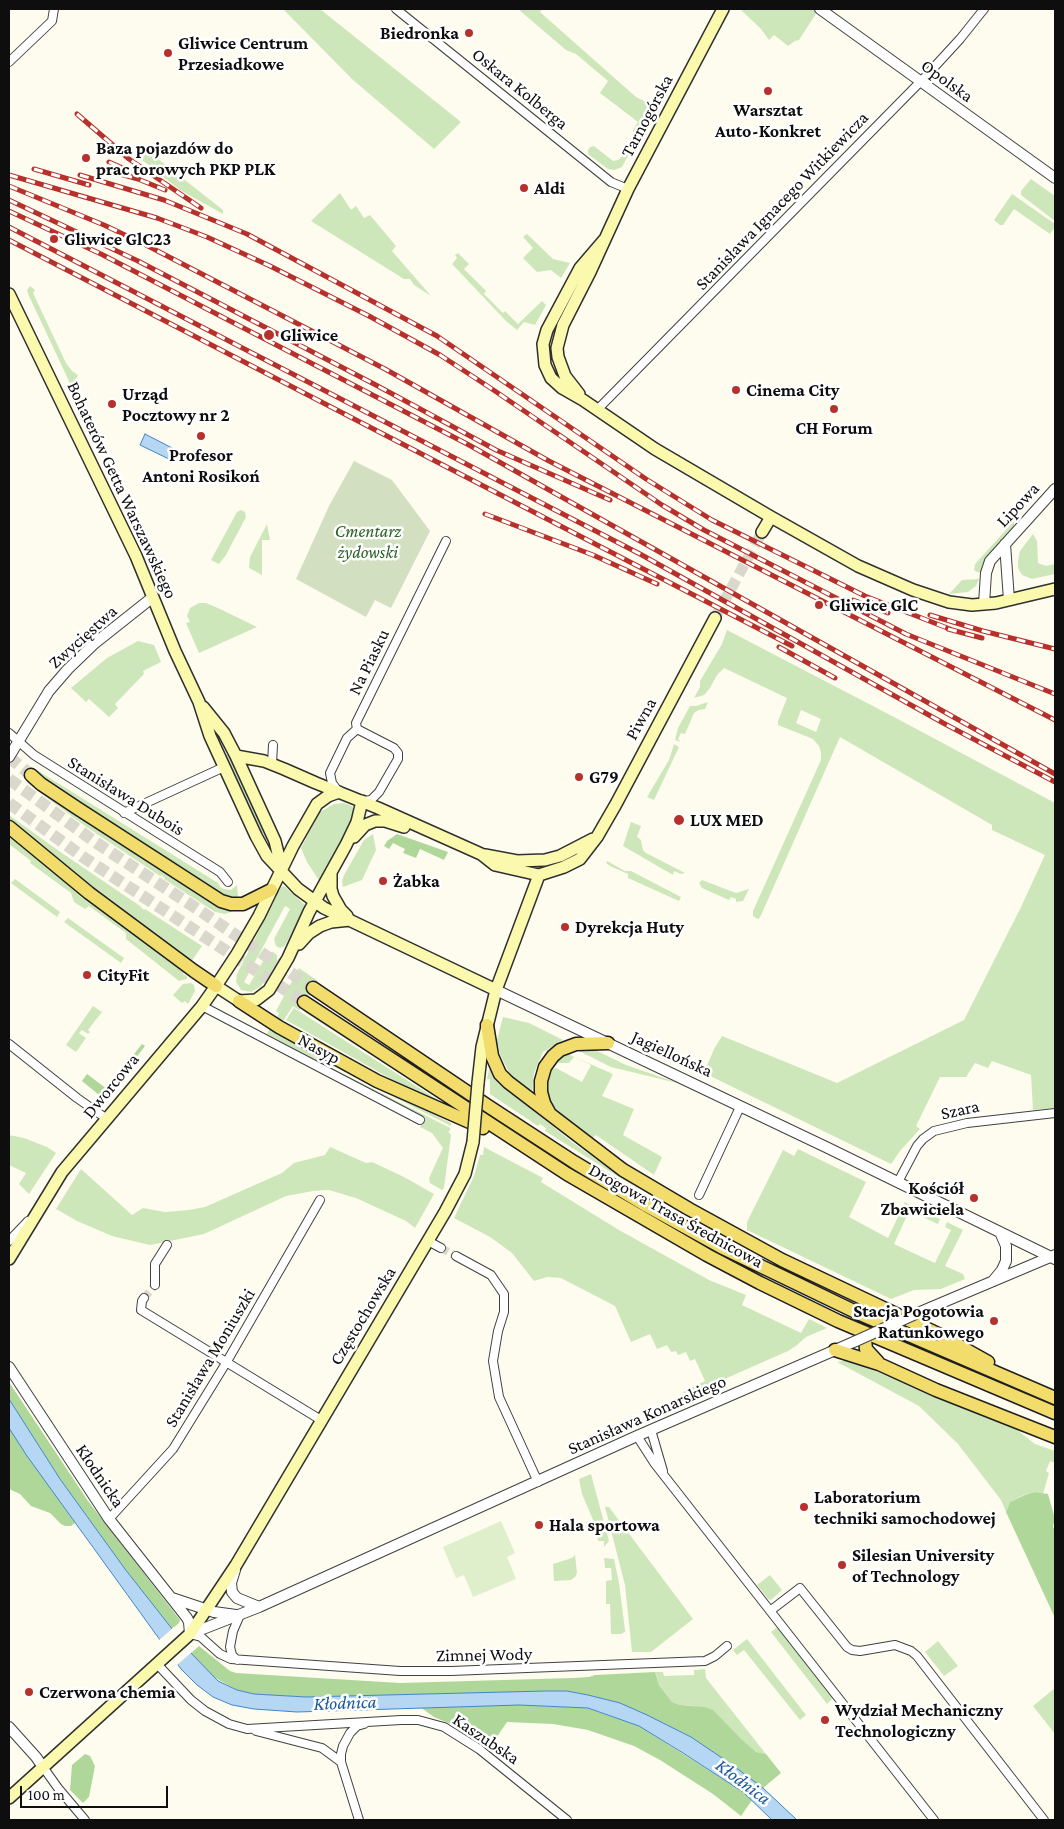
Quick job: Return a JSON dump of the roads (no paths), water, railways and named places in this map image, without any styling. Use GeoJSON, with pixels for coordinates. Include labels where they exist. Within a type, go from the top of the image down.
{"type":"FeatureCollection","features":[{"type":"Feature","properties":{"kind":"main road","name":"Tarnogórska"},"geometry":{"type":"LineString","coordinates":[[723,9],[628,190],[563,325],[557,348],[562,370],[583,400],[655,449],[858,566],[905,587],[949,602],[972,605],[1009,600],[1055,589]]}},
{"type":"Feature","properties":{"kind":"main road","name":"Bohaterów Getta Warszawskiego"},"geometry":{"type":"LineString","coordinates":[[9,294],[133,549],[175,652],[199,702],[210,736],[262,848],[267,856],[282,870]]}},
{"type":"Feature","properties":{"kind":"main road"},"geometry":{"type":"LineString","coordinates":[[762,532],[771,517]]}},
{"type":"Feature","properties":{"kind":"main road","name":"Piwna"},"geometry":{"type":"LineString","coordinates":[[539,875],[564,867],[580,859],[597,837],[621,796],[715,618]]}},
{"type":"Feature","properties":{"kind":"main road","name":"Bohaterów Getta Warszawskiego"},"geometry":{"type":"LineString","coordinates":[[199,702],[224,733],[236,756],[275,841],[282,870]]}},
{"type":"Feature","properties":{"kind":"main road"},"geometry":{"type":"LineString","coordinates":[[236,756],[272,764],[362,801],[481,854],[517,862],[545,860],[560,856],[597,837]]}},
{"type":"Feature","properties":{"kind":"main road"},"geometry":{"type":"LineString","coordinates":[[31,775],[77,808],[221,901],[231,904],[243,904],[271,890]]}},
{"type":"Feature","properties":{"kind":"main road","name":"Dworcowa"},"geometry":{"type":"LineString","coordinates":[[9,1258],[62,1172],[202,1006],[238,954],[317,804],[328,796],[339,792]]}},
{"type":"Feature","properties":{"kind":"main road"},"geometry":{"type":"LineString","coordinates":[[239,1001],[256,1000],[266,993],[289,955],[314,902],[358,822],[362,801]]}},
{"type":"Feature","properties":{"kind":"main road"},"geometry":{"type":"LineString","coordinates":[[346,845],[365,825],[375,821],[385,821],[422,834],[449,840]]}},
{"type":"Feature","properties":{"kind":"main road"},"geometry":{"type":"LineString","coordinates":[[9,827],[89,893],[186,965],[278,1026],[377,1081],[522,1146]]}},
{"type":"Feature","properties":{"kind":"main road"},"geometry":{"type":"LineString","coordinates":[[481,854],[495,865],[539,875]]}},
{"type":"Feature","properties":{"kind":"main road","name":"Jagiellońska"},"geometry":{"type":"LineString","coordinates":[[282,870],[298,889],[314,902],[496,990]]}},
{"type":"Feature","properties":{"kind":"main road"},"geometry":{"type":"LineString","coordinates":[[331,872],[333,896],[341,910],[351,920]]}},
{"type":"Feature","properties":{"kind":"main road","name":"Częstochowska"},"geometry":{"type":"LineString","coordinates":[[9,1798],[190,1634],[236,1565],[428,1241],[465,1174],[473,1142],[482,1047],[487,1025],[496,990],[539,875]]}},
{"type":"Feature","properties":{"kind":"main road"},"geometry":{"type":"LineString","coordinates":[[289,955],[309,933],[320,926],[331,922],[351,920]]}},
{"type":"Feature","properties":{"kind":"main road","name":"Drogowa Trasa Średnicowa"},"geometry":{"type":"LineString","coordinates":[[314,988],[566,1157],[704,1238],[860,1314],[1055,1398]]}},
{"type":"Feature","properties":{"kind":"main road","name":"Drogowa Trasa Średnicowa"},"geometry":{"type":"LineString","coordinates":[[304,1002],[522,1146],[631,1212],[760,1283],[838,1321],[1055,1413]]}},
{"type":"Feature","properties":{"kind":"main road"},"geometry":{"type":"LineString","coordinates":[[487,1025],[492,1056],[500,1074],[525,1096],[623,1170],[782,1260],[938,1334],[1042,1392]]}},
{"type":"Feature","properties":{"kind":"main road"},"geometry":{"type":"LineString","coordinates":[[552,1116],[544,1103],[541,1092],[541,1081],[545,1067],[552,1056],[560,1050],[576,1044],[608,1043]]}},
{"type":"Feature","properties":{"kind":"main road"},"geometry":{"type":"LineString","coordinates":[[861,1339],[865,1340],[866,1349],[879,1364]]}},
{"type":"Feature","properties":{"kind":"main road"},"geometry":{"type":"LineString","coordinates":[[835,1350],[879,1364],[936,1390],[1055,1437]]}},
{"type":"Feature","properties":{"kind":"street"},"geometry":{"type":"LineString","coordinates":[[9,62],[52,21],[54,9]]}},
{"type":"Feature","properties":{"kind":"street","name":"Oskara Kolberga"},"geometry":{"type":"LineString","coordinates":[[396,9],[611,182],[628,190]]}},
{"type":"Feature","properties":{"kind":"street","name":"Opolska"},"geometry":{"type":"LineString","coordinates":[[820,9],[1055,178]]}},
{"type":"Feature","properties":{"kind":"street","name":"Stanisława Ignacego Witkiewicza"},"geometry":{"type":"LineString","coordinates":[[597,410],[920,82],[960,39],[984,9]]}},
{"type":"Feature","properties":{"kind":"street","name":"Lipowa"},"geometry":{"type":"LineString","coordinates":[[984,604],[986,573],[990,561],[1055,489]]}},
{"type":"Feature","properties":{"kind":"street","name":"Na Piasku"},"geometry":{"type":"LineString","coordinates":[[339,792],[332,783],[330,773],[347,738],[357,729],[356,723],[446,541]]}},
{"type":"Feature","properties":{"kind":"street","name":"Lipowa"},"geometry":{"type":"LineString","coordinates":[[1005,544],[1009,600]]}},
{"type":"Feature","properties":{"kind":"street","name":"Zwycięstwa"},"geometry":{"type":"LineString","coordinates":[[9,757],[49,691],[68,669],[95,643],[153,597]]}},
{"type":"Feature","properties":{"kind":"street"},"geometry":{"type":"LineString","coordinates":[[357,729],[394,748],[398,753],[398,759],[379,792],[371,800],[362,801]]}},
{"type":"Feature","properties":{"kind":"street","name":"Stanisława Dubois"},"geometry":{"type":"LineString","coordinates":[[9,734],[34,756],[124,814],[220,872],[228,882]]}},
{"type":"Feature","properties":{"kind":"street"},"geometry":{"type":"LineString","coordinates":[[272,764],[273,745]]}},
{"type":"Feature","properties":{"kind":"street"},"geometry":{"type":"LineString","coordinates":[[124,814],[224,767]]}},
{"type":"Feature","properties":{"kind":"street","name":"Jagiellońska"},"geometry":{"type":"LineString","coordinates":[[496,990],[1054,1257]]}},
{"type":"Feature","properties":{"kind":"street","name":"Nasyp"},"geometry":{"type":"LineString","coordinates":[[202,1006],[420,1120]]}},
{"type":"Feature","properties":{"kind":"street"},"geometry":{"type":"LineString","coordinates":[[9,1044],[77,1098],[107,1119]]}},
{"type":"Feature","properties":{"kind":"street"},"geometry":{"type":"LineString","coordinates":[[699,1195],[740,1107]]}},
{"type":"Feature","properties":{"kind":"street","name":"Szara"},"geometry":{"type":"LineString","coordinates":[[898,1182],[917,1146],[923,1139],[934,1132],[975,1121],[1055,1113]]}},
{"type":"Feature","properties":{"kind":"street","name":"Stanisława Moniuszki"},"geometry":{"type":"LineString","coordinates":[[109,1519],[173,1449],[226,1363],[320,1200]]}},
{"type":"Feature","properties":{"kind":"street","name":"Dworcowa"},"geometry":{"type":"LineString","coordinates":[[9,1241],[37,1212]]}},
{"type":"Feature","properties":{"kind":"street"},"geometry":{"type":"LineString","coordinates":[[991,1283],[1002,1270],[1006,1261],[1006,1246],[1000,1232]]}},
{"type":"Feature","properties":{"kind":"street"},"geometry":{"type":"LineString","coordinates":[[428,1241],[441,1248]]}},
{"type":"Feature","properties":{"kind":"street"},"geometry":{"type":"LineString","coordinates":[[155,1285],[155,1264],[167,1245]]}},
{"type":"Feature","properties":{"kind":"street"},"geometry":{"type":"LineString","coordinates":[[456,1256],[490,1275],[504,1294],[504,1312],[493,1361],[499,1397],[538,1482]]}},
{"type":"Feature","properties":{"kind":"street","name":"Stanisława Konarskiego"},"geometry":{"type":"LineString","coordinates":[[190,1634],[259,1607],[651,1430],[920,1312],[1054,1257]]}},
{"type":"Feature","properties":{"kind":"street"},"geometry":{"type":"LineString","coordinates":[[144,1298],[140,1310],[321,1420]]}},
{"type":"Feature","properties":{"kind":"street","name":"Kłodnicka"},"geometry":{"type":"LineString","coordinates":[[9,1367],[109,1519],[189,1622],[190,1634]]}},
{"type":"Feature","properties":{"kind":"street"},"geometry":{"type":"LineString","coordinates":[[651,1430],[666,1477]]}},
{"type":"Feature","properties":{"kind":"street"},"geometry":{"type":"LineString","coordinates":[[638,1436],[655,1464],[934,1820]]}},
{"type":"Feature","properties":{"kind":"street"},"geometry":{"type":"LineString","coordinates":[[236,1565],[231,1583],[232,1592],[237,1598],[259,1607]]}},
{"type":"Feature","properties":{"kind":"street"},"geometry":{"type":"LineString","coordinates":[[770,1611],[800,1588],[847,1647],[852,1650],[895,1645],[917,1656],[1044,1820]]}},
{"type":"Feature","properties":{"kind":"street"},"geometry":{"type":"LineString","coordinates":[[172,1598],[206,1610],[240,1615],[233,1631],[230,1646],[232,1655],[237,1660]]}},
{"type":"Feature","properties":{"kind":"street","name":"Zimnej Wody"},"geometry":{"type":"LineString","coordinates":[[190,1634],[201,1637],[227,1658],[237,1660],[361,1669],[451,1672],[705,1661],[715,1656],[727,1646]]}},
{"type":"Feature","properties":{"kind":"street","name":"Kaszubska"},"geometry":{"type":"LineString","coordinates":[[161,1661],[191,1700],[205,1711],[229,1724],[247,1729],[418,1720],[444,1727],[479,1748],[566,1820]]}},
{"type":"Feature","properties":{"kind":"street"},"geometry":{"type":"LineString","coordinates":[[359,1820],[341,1762],[343,1746],[350,1733],[357,1726],[371,1721]]}},
{"type":"Feature","properties":{"kind":"street"},"geometry":{"type":"LineString","coordinates":[[9,1727],[36,1757],[58,1788],[85,1820]]}},
{"type":"Feature","properties":{"kind":"street"},"geometry":{"type":"LineString","coordinates":[[247,1729],[322,1748],[341,1762]]}},
{"type":"Feature","properties":{"kind":"water"},"geometry":{"type":"Polygon","coordinates":[[[145,434],[176,450],[171,460],[140,445],[145,434]]]}},
{"type":"Feature","properties":{"kind":"water","name":"Kłodnica"},"geometry":{"type":"Polygon","coordinates":[[[9,1399],[60,1479],[125,1569],[191,1653],[218,1681],[237,1690],[254,1694],[306,1697],[546,1691],[567,1691],[588,1695],[620,1703],[691,1737],[763,1788],[797,1820],[772,1820],[743,1792],[639,1726],[588,1708],[519,1705],[297,1712],[254,1709],[232,1705],[213,1697],[197,1685],[181,1669],[27,1456],[9,1428],[9,1399]]]}},
{"type":"Feature","properties":{"kind":"tunnel"},"geometry":{"type":"LineString","coordinates":[[715,618],[762,532]]}},
{"type":"Feature","properties":{"kind":"tunnel"},"geometry":{"type":"LineString","coordinates":[[9,757],[31,775]]}},
{"type":"Feature","properties":{"kind":"tunnel"},"geometry":{"type":"LineString","coordinates":[[9,779],[95,842],[313,988]]}},
{"type":"Feature","properties":{"kind":"tunnel"},"geometry":{"type":"LineString","coordinates":[[9,803],[83,857],[304,1002]]}},
{"type":"Feature","properties":{"kind":"tunnel"},"geometry":{"type":"LineString","coordinates":[[441,1248],[456,1256]]}},
{"type":"Feature","properties":{"kind":"tunnel"},"geometry":{"type":"LineString","coordinates":[[144,1298],[155,1285]]}},
{"type":"Feature","properties":{"kind":"railway"},"geometry":{"type":"LineString","coordinates":[[77,114],[129,159],[201,208]]}},
{"type":"Feature","properties":{"kind":"railway"},"geometry":{"type":"LineString","coordinates":[[109,162],[134,173]]}},
{"type":"Feature","properties":{"kind":"railway"},"geometry":{"type":"LineString","coordinates":[[34,169],[89,185]]}},
{"type":"Feature","properties":{"kind":"railway"},"geometry":{"type":"LineString","coordinates":[[106,170],[138,179],[165,190]]}},
{"type":"Feature","properties":{"kind":"railway"},"geometry":{"type":"LineString","coordinates":[[9,175],[157,218],[207,237],[270,266],[369,316],[440,355],[662,505],[704,530],[906,634],[1055,694]]}},
{"type":"Feature","properties":{"kind":"railway"},"geometry":{"type":"LineString","coordinates":[[80,175],[164,200],[247,234],[437,336],[646,479],[712,520],[865,596],[955,631]]}},
{"type":"Feature","properties":{"kind":"railway"},"geometry":{"type":"LineString","coordinates":[[9,186],[104,225],[146,245],[385,369],[549,461],[1055,720]]}},
{"type":"Feature","properties":{"kind":"railway"},"geometry":{"type":"LineString","coordinates":[[9,200],[138,261],[496,450],[610,500]]}},
{"type":"Feature","properties":{"kind":"railway"},"geometry":{"type":"LineString","coordinates":[[9,211],[101,254],[469,445],[1055,774]]}},
{"type":"Feature","properties":{"kind":"railway"},"geometry":{"type":"LineString","coordinates":[[9,227],[640,554],[945,724],[1055,782]]}},
{"type":"Feature","properties":{"kind":"railway"},"geometry":{"type":"LineString","coordinates":[[9,240],[792,646]]}},
{"type":"Feature","properties":{"kind":"railway"},"geometry":{"type":"LineString","coordinates":[[485,514],[593,555],[657,584]]}},
{"type":"Feature","properties":{"kind":"railway"},"geometry":{"type":"LineString","coordinates":[[853,600],[888,613]]}},
{"type":"Feature","properties":{"kind":"railway"},"geometry":{"type":"LineString","coordinates":[[930,615],[983,631],[1055,649]]}},
{"type":"Feature","properties":{"kind":"railway"},"geometry":{"type":"LineString","coordinates":[[948,629],[982,638]]}},
{"type":"Feature","properties":{"kind":"railway"},"geometry":{"type":"LineString","coordinates":[[779,647],[835,678]]}},
{"type":"Feature","properties":{"kind":"place","name":"Biedronka"},"geometry":{"type":"Point","coordinates":[469,33]}},
{"type":"Feature","properties":{"kind":"place","name":"Gliwice Centrum Przesiadkowe"},"geometry":{"type":"Point","coordinates":[168,53]}},
{"type":"Feature","properties":{"kind":"place","name":"Warsztat Auto-Konkret"},"geometry":{"type":"Point","coordinates":[768,91]}},
{"type":"Feature","properties":{"kind":"place","name":"Baza pojazdów do prac torowych PKP PLK"},"geometry":{"type":"Point","coordinates":[86,158]}},
{"type":"Feature","properties":{"kind":"place","name":"Aldi"},"geometry":{"type":"Point","coordinates":[524,188]}},
{"type":"Feature","properties":{"kind":"place","name":"Gliwice GlC23"},"geometry":{"type":"Point","coordinates":[54,239]}},
{"type":"Feature","properties":{"kind":"place","name":"Gliwice"},"geometry":{"type":"Point","coordinates":[269,335]}},
{"type":"Feature","properties":{"kind":"place","name":"Cinema City"},"geometry":{"type":"Point","coordinates":[736,390]}},
{"type":"Feature","properties":{"kind":"place","name":"Urząd Pocztowy nr 2"},"geometry":{"type":"Point","coordinates":[112,404]}},
{"type":"Feature","properties":{"kind":"place","name":"CH Forum"},"geometry":{"type":"Point","coordinates":[834,409]}},
{"type":"Feature","properties":{"kind":"place","name":"Profesor Antoni Rosikoń"},"geometry":{"type":"Point","coordinates":[201,436]}},
{"type":"Feature","properties":{"kind":"place","name":"Gliwice GlC"},"geometry":{"type":"Point","coordinates":[819,605]}},
{"type":"Feature","properties":{"kind":"place","name":"G79"},"geometry":{"type":"Point","coordinates":[579,777]}},
{"type":"Feature","properties":{"kind":"place","name":"LUX MED"},"geometry":{"type":"Point","coordinates":[679,820]}},
{"type":"Feature","properties":{"kind":"place","name":"Żabka"},"geometry":{"type":"Point","coordinates":[383,881]}},
{"type":"Feature","properties":{"kind":"place","name":"Dyrekcja Huty"},"geometry":{"type":"Point","coordinates":[565,927]}},
{"type":"Feature","properties":{"kind":"place","name":"CityFit"},"geometry":{"type":"Point","coordinates":[87,975]}},
{"type":"Feature","properties":{"kind":"place","name":"Kościół Zbawiciela"},"geometry":{"type":"Point","coordinates":[974,1198]}},
{"type":"Feature","properties":{"kind":"place","name":"Stacja Pogotowia Ratunkowego"},"geometry":{"type":"Point","coordinates":[994,1321]}},
{"type":"Feature","properties":{"kind":"place","name":"Laboratorium techniki samochodowej"},"geometry":{"type":"Point","coordinates":[804,1507]}},
{"type":"Feature","properties":{"kind":"place","name":"Hala sportowa"},"geometry":{"type":"Point","coordinates":[539,1525]}},
{"type":"Feature","properties":{"kind":"place","name":"Silesian University of Technology"},"geometry":{"type":"Point","coordinates":[842,1565]}},
{"type":"Feature","properties":{"kind":"place","name":"Czerwona chemia"},"geometry":{"type":"Point","coordinates":[29,1692]}},
{"type":"Feature","properties":{"kind":"place","name":"Wydział Mechaniczny Technologiczny"},"geometry":{"type":"Point","coordinates":[825,1720]}},
{"type":"Feature","properties":{"kind":"park label","name":"Cmentarz żydowski"},"geometry":{"type":"Point","coordinates":[368,541]}}]}
